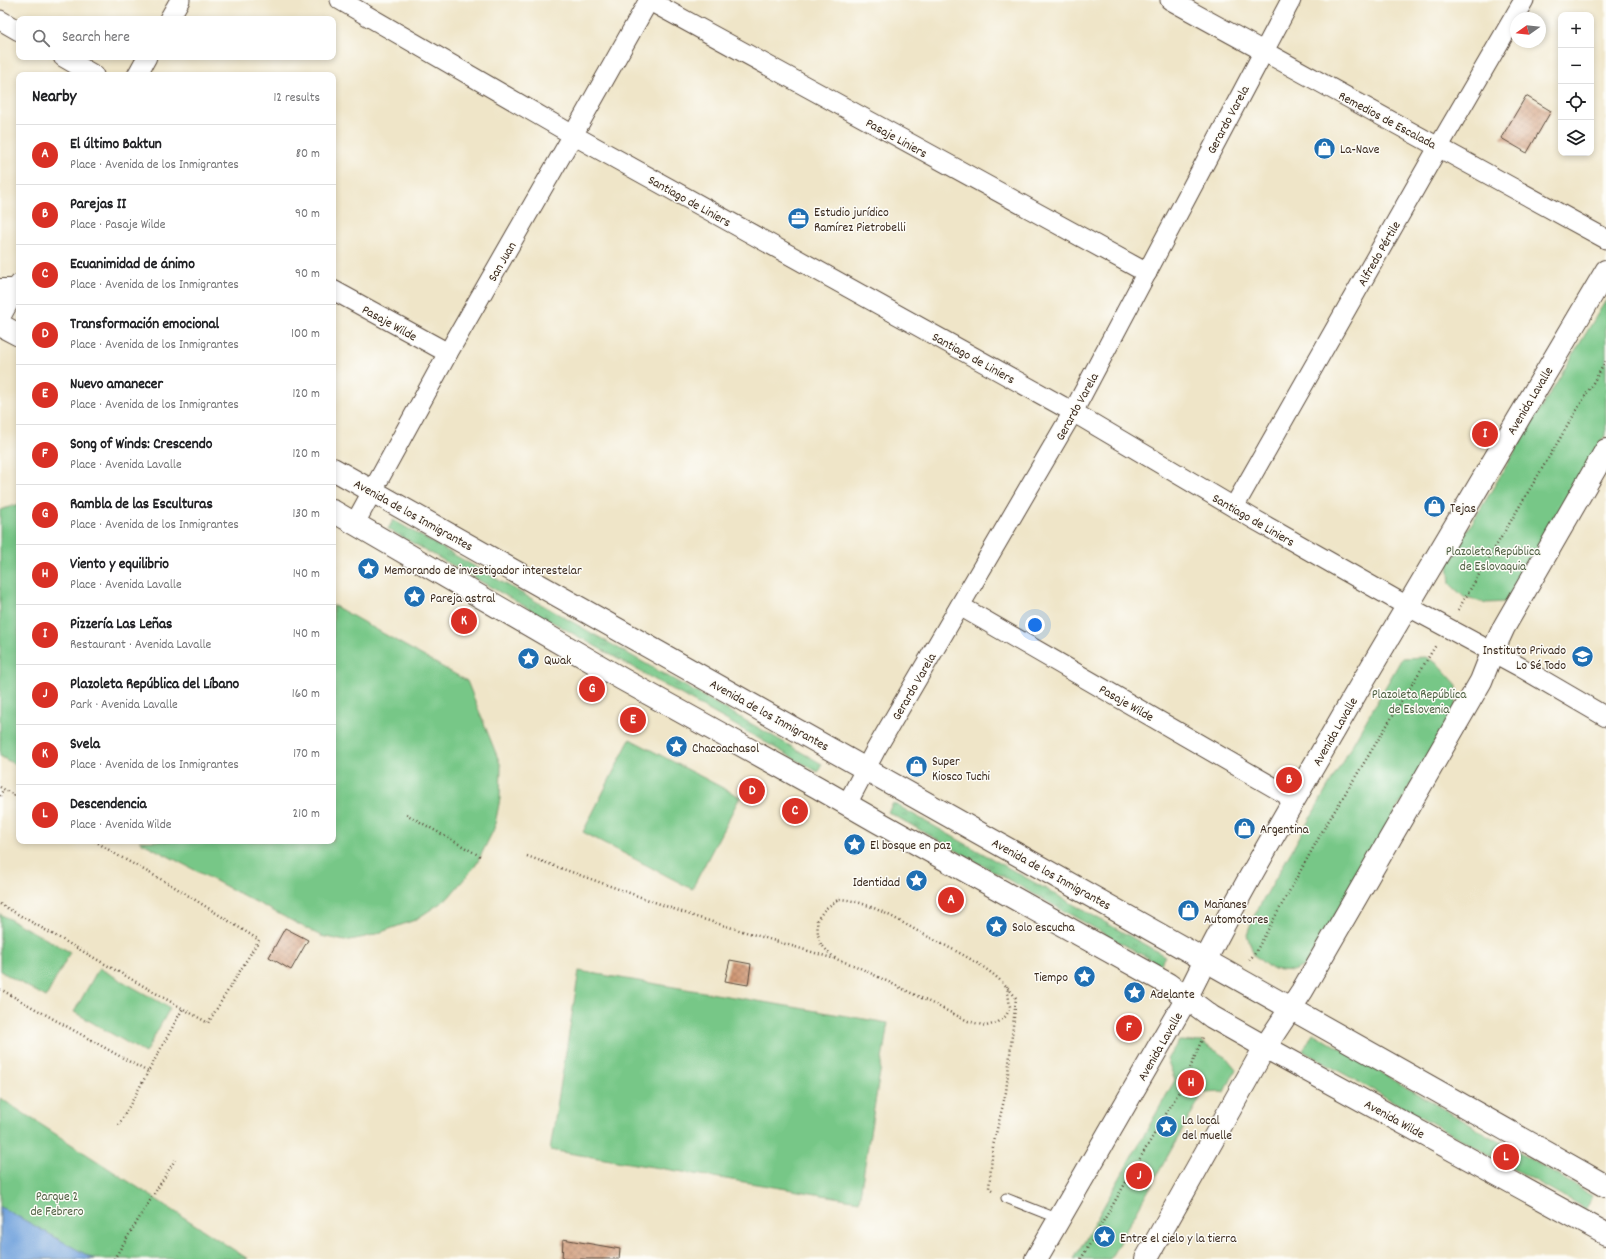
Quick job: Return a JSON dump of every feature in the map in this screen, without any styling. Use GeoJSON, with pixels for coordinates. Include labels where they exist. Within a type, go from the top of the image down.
{"type":"FeatureCollection","features":[{"type":"Feature","properties":{"kind":"main road","name":"Avenida Lavalle"},"geometry":{"type":"LineString","coordinates":[[1036,1259],[1186,999],[1205,960],[1294,799],[1606,271]]}},
{"type":"Feature","properties":{"kind":"main road"},"geometry":{"type":"LineString","coordinates":[[0,325],[16,333]]}},
{"type":"Feature","properties":{"kind":"main road"},"geometry":{"type":"LineString","coordinates":[[1146,1259],[1265,1047],[1291,1008],[1481,681],[1504,627],[1606,450]]}},
{"type":"Feature","properties":{"kind":"main road","name":"Avenida de los Inmigrantes"},"geometry":{"type":"LineString","coordinates":[[336,471],[1205,960]]}},
{"type":"Feature","properties":{"kind":"main road"},"geometry":{"type":"LineString","coordinates":[[336,513],[622,678],[1168,984],[1186,999]]}},
{"type":"Feature","properties":{"kind":"main road"},"geometry":{"type":"LineString","coordinates":[[1205,960],[1606,1186]]}},
{"type":"Feature","properties":{"kind":"main road","name":"Avenida Wilde"},"geometry":{"type":"LineString","coordinates":[[1186,999],[1212,1017],[1265,1047],[1606,1234]]}},
{"type":"Feature","properties":{"kind":"street"},"geometry":{"type":"LineString","coordinates":[[171,16],[180,0]]}},
{"type":"Feature","properties":{"kind":"street","name":"Santiago de Liniers"},"geometry":{"type":"LineString","coordinates":[[340,0],[573,135],[1074,412],[1234,507],[1407,606],[1522,668],[1606,717]]}},
{"type":"Feature","properties":{"kind":"street","name":"San Juan"},"geometry":{"type":"LineString","coordinates":[[355,523],[448,353],[573,135],[648,0]]}},
{"type":"Feature","properties":{"kind":"street","name":"Pasaje Liniers"},"geometry":{"type":"LineString","coordinates":[[648,0],[1146,273]]}},
{"type":"Feature","properties":{"kind":"street","name":"Remedios de Escalada"},"geometry":{"type":"LineString","coordinates":[[1170,0],[1439,146],[1606,239]]}},
{"type":"Feature","properties":{"kind":"street","name":"Gerardo Varela"},"geometry":{"type":"LineString","coordinates":[[847,804],[866,768],[1074,412],[1262,51],[1291,0]]}},
{"type":"Feature","properties":{"kind":"street","name":"Alfredo Pértile"},"geometry":{"type":"LineString","coordinates":[[1234,507],[1439,146],[1524,0]]}},
{"type":"Feature","properties":{"kind":"street"},"geometry":{"type":"LineString","coordinates":[[0,20],[16,29]]}},
{"type":"Feature","properties":{"kind":"street"},"geometry":{"type":"LineString","coordinates":[[68,60],[89,72]]}},
{"type":"Feature","properties":{"kind":"street"},"geometry":{"type":"LineString","coordinates":[[139,72],[145,60]]}},
{"type":"Feature","properties":{"kind":"street"},"geometry":{"type":"LineString","coordinates":[[0,318],[11,287]]}},
{"type":"Feature","properties":{"kind":"street","name":"Pasaje Wilde"},"geometry":{"type":"LineString","coordinates":[[336,292],[448,353]]}},
{"type":"Feature","properties":{"kind":"street","name":"Pasaje Wilde"},"geometry":{"type":"LineString","coordinates":[[960,606],[1294,799]]}},
{"type":"Feature","properties":{"kind":"lane"},"geometry":{"type":"LineString","coordinates":[[1006,1198],[1059,1219]]}},
{"type":"Feature","properties":{"kind":"path"},"geometry":{"type":"LineString","coordinates":[[1233,976],[1254,955],[1323,830],[1446,627],[1464,603],[1606,361]]}},
{"type":"Feature","properties":{"kind":"path"},"geometry":{"type":"LineString","coordinates":[[0,787],[16,796]]}},
{"type":"Feature","properties":{"kind":"path"},"geometry":{"type":"LineString","coordinates":[[0,796],[4,789]]}},
{"type":"Feature","properties":{"kind":"path"},"geometry":{"type":"LineString","coordinates":[[406,814],[480,856]]}},
{"type":"Feature","properties":{"kind":"path"},"geometry":{"type":"LineString","coordinates":[[0,904],[208,1023],[259,940],[173,886],[100,844]]}},
{"type":"Feature","properties":{"kind":"path"},"geometry":{"type":"LineString","coordinates":[[527,856],[696,917],[856,966],[968,1021],[986,1026],[997,1023],[1006,1016],[1010,1008],[1007,986]]}},
{"type":"Feature","properties":{"kind":"path"},"geometry":{"type":"LineString","coordinates":[[836,959],[821,944],[818,935],[817,920],[825,909],[839,899],[852,900],[889,916],[974,961],[1007,986],[1016,998],[1006,1092],[993,1146],[989,1188],[1006,1198]]}},
{"type":"Feature","properties":{"kind":"path"},"geometry":{"type":"LineString","coordinates":[[0,989],[148,1072]]}},
{"type":"Feature","properties":{"kind":"path"},"geometry":{"type":"LineString","coordinates":[[119,1126],[183,1008]]}},
{"type":"Feature","properties":{"kind":"path"},"geometry":{"type":"LineString","coordinates":[[1081,1259],[1184,1085],[1212,1017]]}},
{"type":"Feature","properties":{"kind":"path"},"geometry":{"type":"LineString","coordinates":[[114,1259],[175,1160]]}},
{"type":"Feature","properties":{"kind":"green space","name":"Plazoleta República de Eslovaquia"},"geometry":{"type":"Polygon","coordinates":[[[1606,300],[1606,434],[1507,602],[1487,603],[1465,598],[1450,584],[1448,563],[1606,300]]]}},
{"type":"Feature","properties":{"kind":"green space"},"geometry":{"type":"Polygon","coordinates":[[[16,505],[16,765],[0,756],[0,510],[16,505]]]}},
{"type":"Feature","properties":{"kind":"green space"},"geometry":{"type":"Polygon","coordinates":[[[393,520],[822,764],[818,772],[388,529],[393,520]]]}},
{"type":"Feature","properties":{"kind":"green space"},"geometry":{"type":"Polygon","coordinates":[[[336,607],[467,681],[501,766],[500,799],[494,829],[476,865],[448,898],[415,920],[370,936],[345,941],[321,936],[145,844],[336,844],[336,607]]]}},
{"type":"Feature","properties":{"kind":"green space","name":"Plazoleta República de Eslovenia"},"geometry":{"type":"Polygon","coordinates":[[[1426,657],[1438,664],[1457,685],[1456,708],[1305,966],[1292,971],[1271,969],[1254,955],[1247,935],[1254,916],[1402,658],[1426,657]]]}},
{"type":"Feature","properties":{"kind":"green space"},"geometry":{"type":"Polygon","coordinates":[[[630,739],[740,797],[692,889],[583,832],[630,739]]]}},
{"type":"Feature","properties":{"kind":"green space"},"geometry":{"type":"Polygon","coordinates":[[[893,803],[1165,956],[1160,965],[888,812],[893,803]]]}},
{"type":"Feature","properties":{"kind":"green space"},"geometry":{"type":"Polygon","coordinates":[[[0,914],[70,952],[46,997],[0,971],[0,914]]]}},
{"type":"Feature","properties":{"kind":"green space"},"geometry":{"type":"Polygon","coordinates":[[[99,968],[170,1008],[145,1053],[74,1012],[99,968]]]}},
{"type":"Feature","properties":{"kind":"green space"},"geometry":{"type":"Polygon","coordinates":[[[579,971],[888,1023],[859,1201],[550,1150],[579,971]]]}},
{"type":"Feature","properties":{"kind":"green space"},"geometry":{"type":"Polygon","coordinates":[[[1313,1033],[1593,1196],[1586,1209],[1303,1051],[1313,1033]]]}},
{"type":"Feature","properties":{"kind":"green space"},"geometry":{"type":"Polygon","coordinates":[[[1179,1041],[1201,1042],[1226,1057],[1236,1069],[1225,1092],[1203,1093],[1110,1259],[1074,1259],[1175,1080],[1167,1059],[1179,1041]]]}},
{"type":"Feature","properties":{"kind":"green space","name":"Parque 2 de Febrero"},"geometry":{"type":"Polygon","coordinates":[[[0,1098],[248,1259],[0,1259],[0,1098]]]}},
{"type":"Feature","properties":{"kind":"water"},"geometry":{"type":"Polygon","coordinates":[[[1,1207],[94,1259],[0,1259],[1,1207]]]}},
{"type":"Feature","properties":{"kind":"building"},"geometry":{"type":"Polygon","coordinates":[[[1526,96],[1551,111],[1527,153],[1501,138],[1526,96]]]}},
{"type":"Feature","properties":{"kind":"building"},"geometry":{"type":"Polygon","coordinates":[[[285,928],[308,940],[291,970],[269,957],[285,928]]]}},
{"type":"Feature","properties":{"kind":"building"},"geometry":{"type":"Polygon","coordinates":[[[730,960],[751,964],[748,985],[725,981],[730,960]]]}},
{"type":"Feature","properties":{"kind":"building"},"geometry":{"type":"Polygon","coordinates":[[[563,1239],[620,1249],[619,1259],[562,1259],[563,1239]]]}},
{"type":"Feature","properties":{"kind":"place","name":"La-Nave"},"geometry":{"type":"Point","coordinates":[1325,148]}},
{"type":"Feature","properties":{"kind":"place","name":"Estudio jurídico Ramírez Pietrobelli"},"geometry":{"type":"Point","coordinates":[798,218]}},
{"type":"Feature","properties":{"kind":"place","name":"Pizzería Las Leñas"},"geometry":{"type":"Point","coordinates":[1485,434]}},
{"type":"Feature","properties":{"kind":"place","name":"Tejas"},"geometry":{"type":"Point","coordinates":[1435,507]}},
{"type":"Feature","properties":{"kind":"place","name":"Memorando de investigador interestelar"},"geometry":{"type":"Point","coordinates":[368,569]}},
{"type":"Feature","properties":{"kind":"place","name":"Pareja astral"},"geometry":{"type":"Point","coordinates":[414,597]}},
{"type":"Feature","properties":{"kind":"place","name":"Svela"},"geometry":{"type":"Point","coordinates":[464,621]}},
{"type":"Feature","properties":{"kind":"place","name":"Instituto Privado Lo Sé Todo"},"geometry":{"type":"Point","coordinates":[1582,656]}},
{"type":"Feature","properties":{"kind":"place","name":"Qwak"},"geometry":{"type":"Point","coordinates":[528,659]}},
{"type":"Feature","properties":{"kind":"place","name":"Rambla de las Esculturas"},"geometry":{"type":"Point","coordinates":[592,689]}},
{"type":"Feature","properties":{"kind":"place","name":"Nuevo amanecer"},"geometry":{"type":"Point","coordinates":[633,720]}},
{"type":"Feature","properties":{"kind":"place","name":"Chacoachasol"},"geometry":{"type":"Point","coordinates":[677,747]}},
{"type":"Feature","properties":{"kind":"place","name":"Super Kiosco Tuchi"},"geometry":{"type":"Point","coordinates":[917,767]}},
{"type":"Feature","properties":{"kind":"place","name":"Parejas II"},"geometry":{"type":"Point","coordinates":[1289,780]}},
{"type":"Feature","properties":{"kind":"place","name":"Transformación emocional"},"geometry":{"type":"Point","coordinates":[752,791]}},
{"type":"Feature","properties":{"kind":"place","name":"Ecuanimidad de ánimo"},"geometry":{"type":"Point","coordinates":[795,811]}},
{"type":"Feature","properties":{"kind":"place","name":"Argentina"},"geometry":{"type":"Point","coordinates":[1244,828]}},
{"type":"Feature","properties":{"kind":"place","name":"El bosque en paz"},"geometry":{"type":"Point","coordinates":[854,844]}},
{"type":"Feature","properties":{"kind":"place","name":"Identidad"},"geometry":{"type":"Point","coordinates":[916,881]}},
{"type":"Feature","properties":{"kind":"place","name":"El último Baktun"},"geometry":{"type":"Point","coordinates":[951,900]}},
{"type":"Feature","properties":{"kind":"place","name":"Mañanes Automotores"},"geometry":{"type":"Point","coordinates":[1188,910]}},
{"type":"Feature","properties":{"kind":"place","name":"Solo escucha"},"geometry":{"type":"Point","coordinates":[997,926]}},
{"type":"Feature","properties":{"kind":"place","name":"Tiempo"},"geometry":{"type":"Point","coordinates":[1084,976]}},
{"type":"Feature","properties":{"kind":"place","name":"Adelante"},"geometry":{"type":"Point","coordinates":[1134,993]}},
{"type":"Feature","properties":{"kind":"place","name":"Song of Winds: Crescendo"},"geometry":{"type":"Point","coordinates":[1129,1028]}},
{"type":"Feature","properties":{"kind":"place","name":"Viento y equilibrio"},"geometry":{"type":"Point","coordinates":[1191,1083]}},
{"type":"Feature","properties":{"kind":"place","name":"La local del muelle"},"geometry":{"type":"Point","coordinates":[1167,1126]}},
{"type":"Feature","properties":{"kind":"place","name":"Descendencia"},"geometry":{"type":"Point","coordinates":[1506,1157]}},
{"type":"Feature","properties":{"kind":"place","name":"Plazoleta República del Líbano"},"geometry":{"type":"Point","coordinates":[1139,1176]}},
{"type":"Feature","properties":{"kind":"place","name":"Entre el cielo y la tierra"},"geometry":{"type":"Point","coordinates":[1105,1237]}}]}
